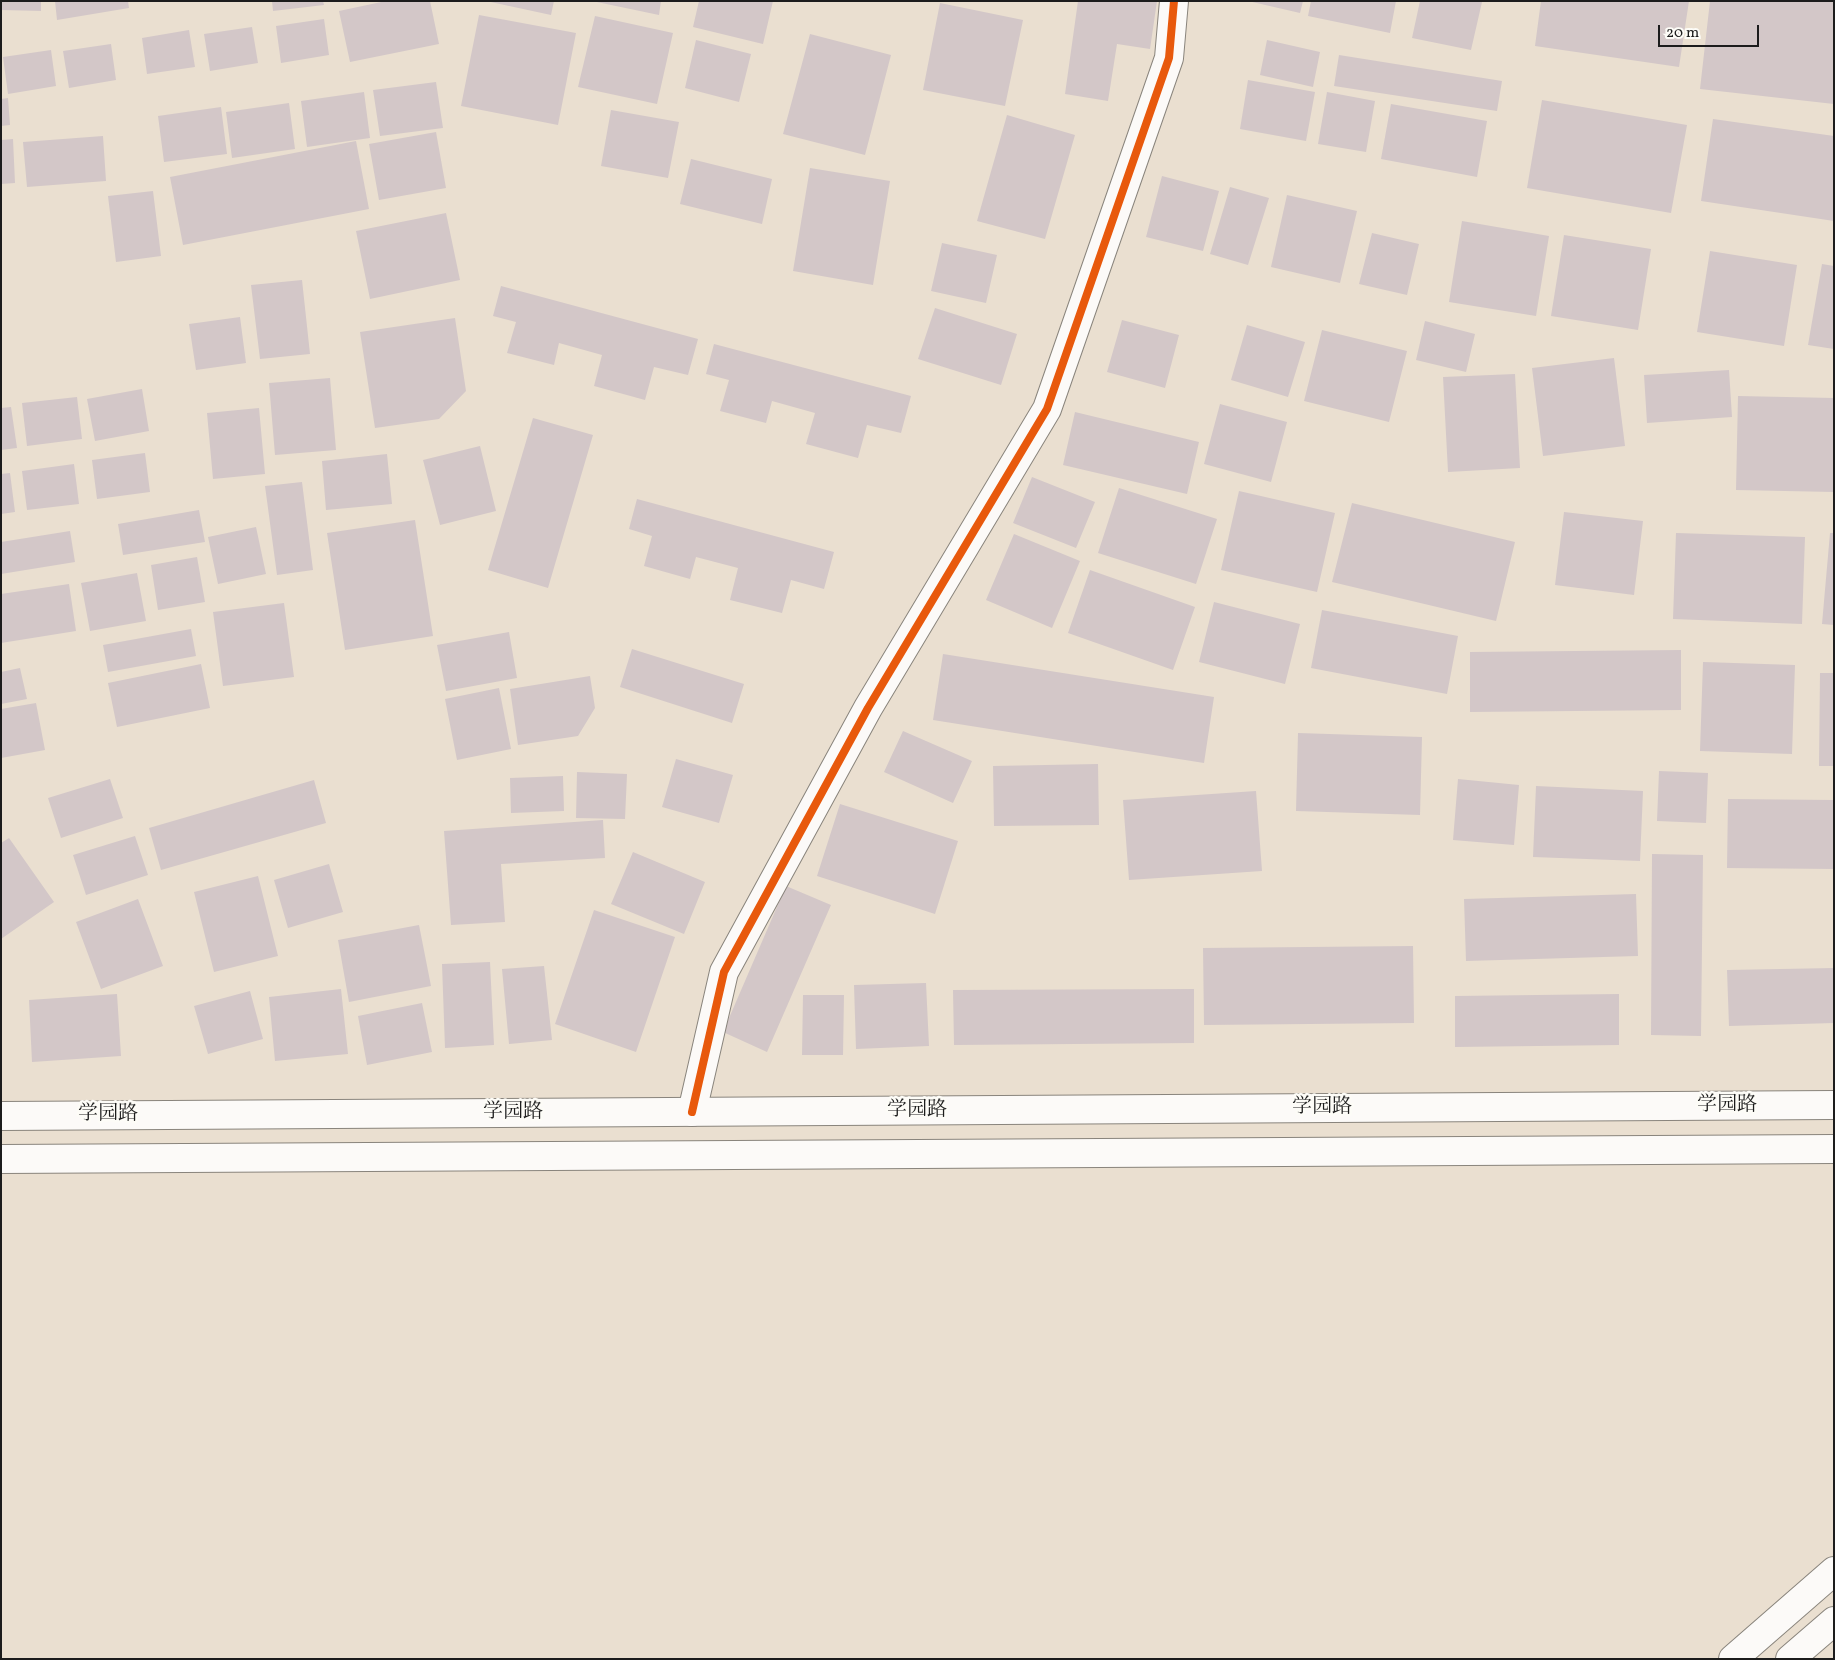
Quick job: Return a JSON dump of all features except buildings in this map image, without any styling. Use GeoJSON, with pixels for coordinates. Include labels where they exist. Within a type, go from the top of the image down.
{"type":"FeatureCollection","features":[{"type":"Feature","properties":{"kind":"main road"},"geometry":{"type":"LineString","coordinates":[[692,1112],[724,972],[868,708],[1047,409],[1169,58],[1174,1]]}},
{"type":"Feature","properties":{"kind":"main road","name":"学园路"},"geometry":{"type":"LineString","coordinates":[[1,1116],[1834,1105]]}},
{"type":"Feature","properties":{"kind":"main road"},"geometry":{"type":"LineString","coordinates":[[1,1159],[1834,1148]]}},
{"type":"Feature","properties":{"kind":"main road"},"geometry":{"type":"LineString","coordinates":[[1733,1659],[1834,1571]]}},
{"type":"Feature","properties":{"kind":"main road"},"geometry":{"type":"LineString","coordinates":[[1790,1659],[1834,1620]]}},
{"type":"Feature","properties":{"kind":"cycle path"},"geometry":{"type":"LineString","coordinates":[[692,1112],[724,972],[868,708],[1047,409],[1169,58],[1174,1]]}}]}
